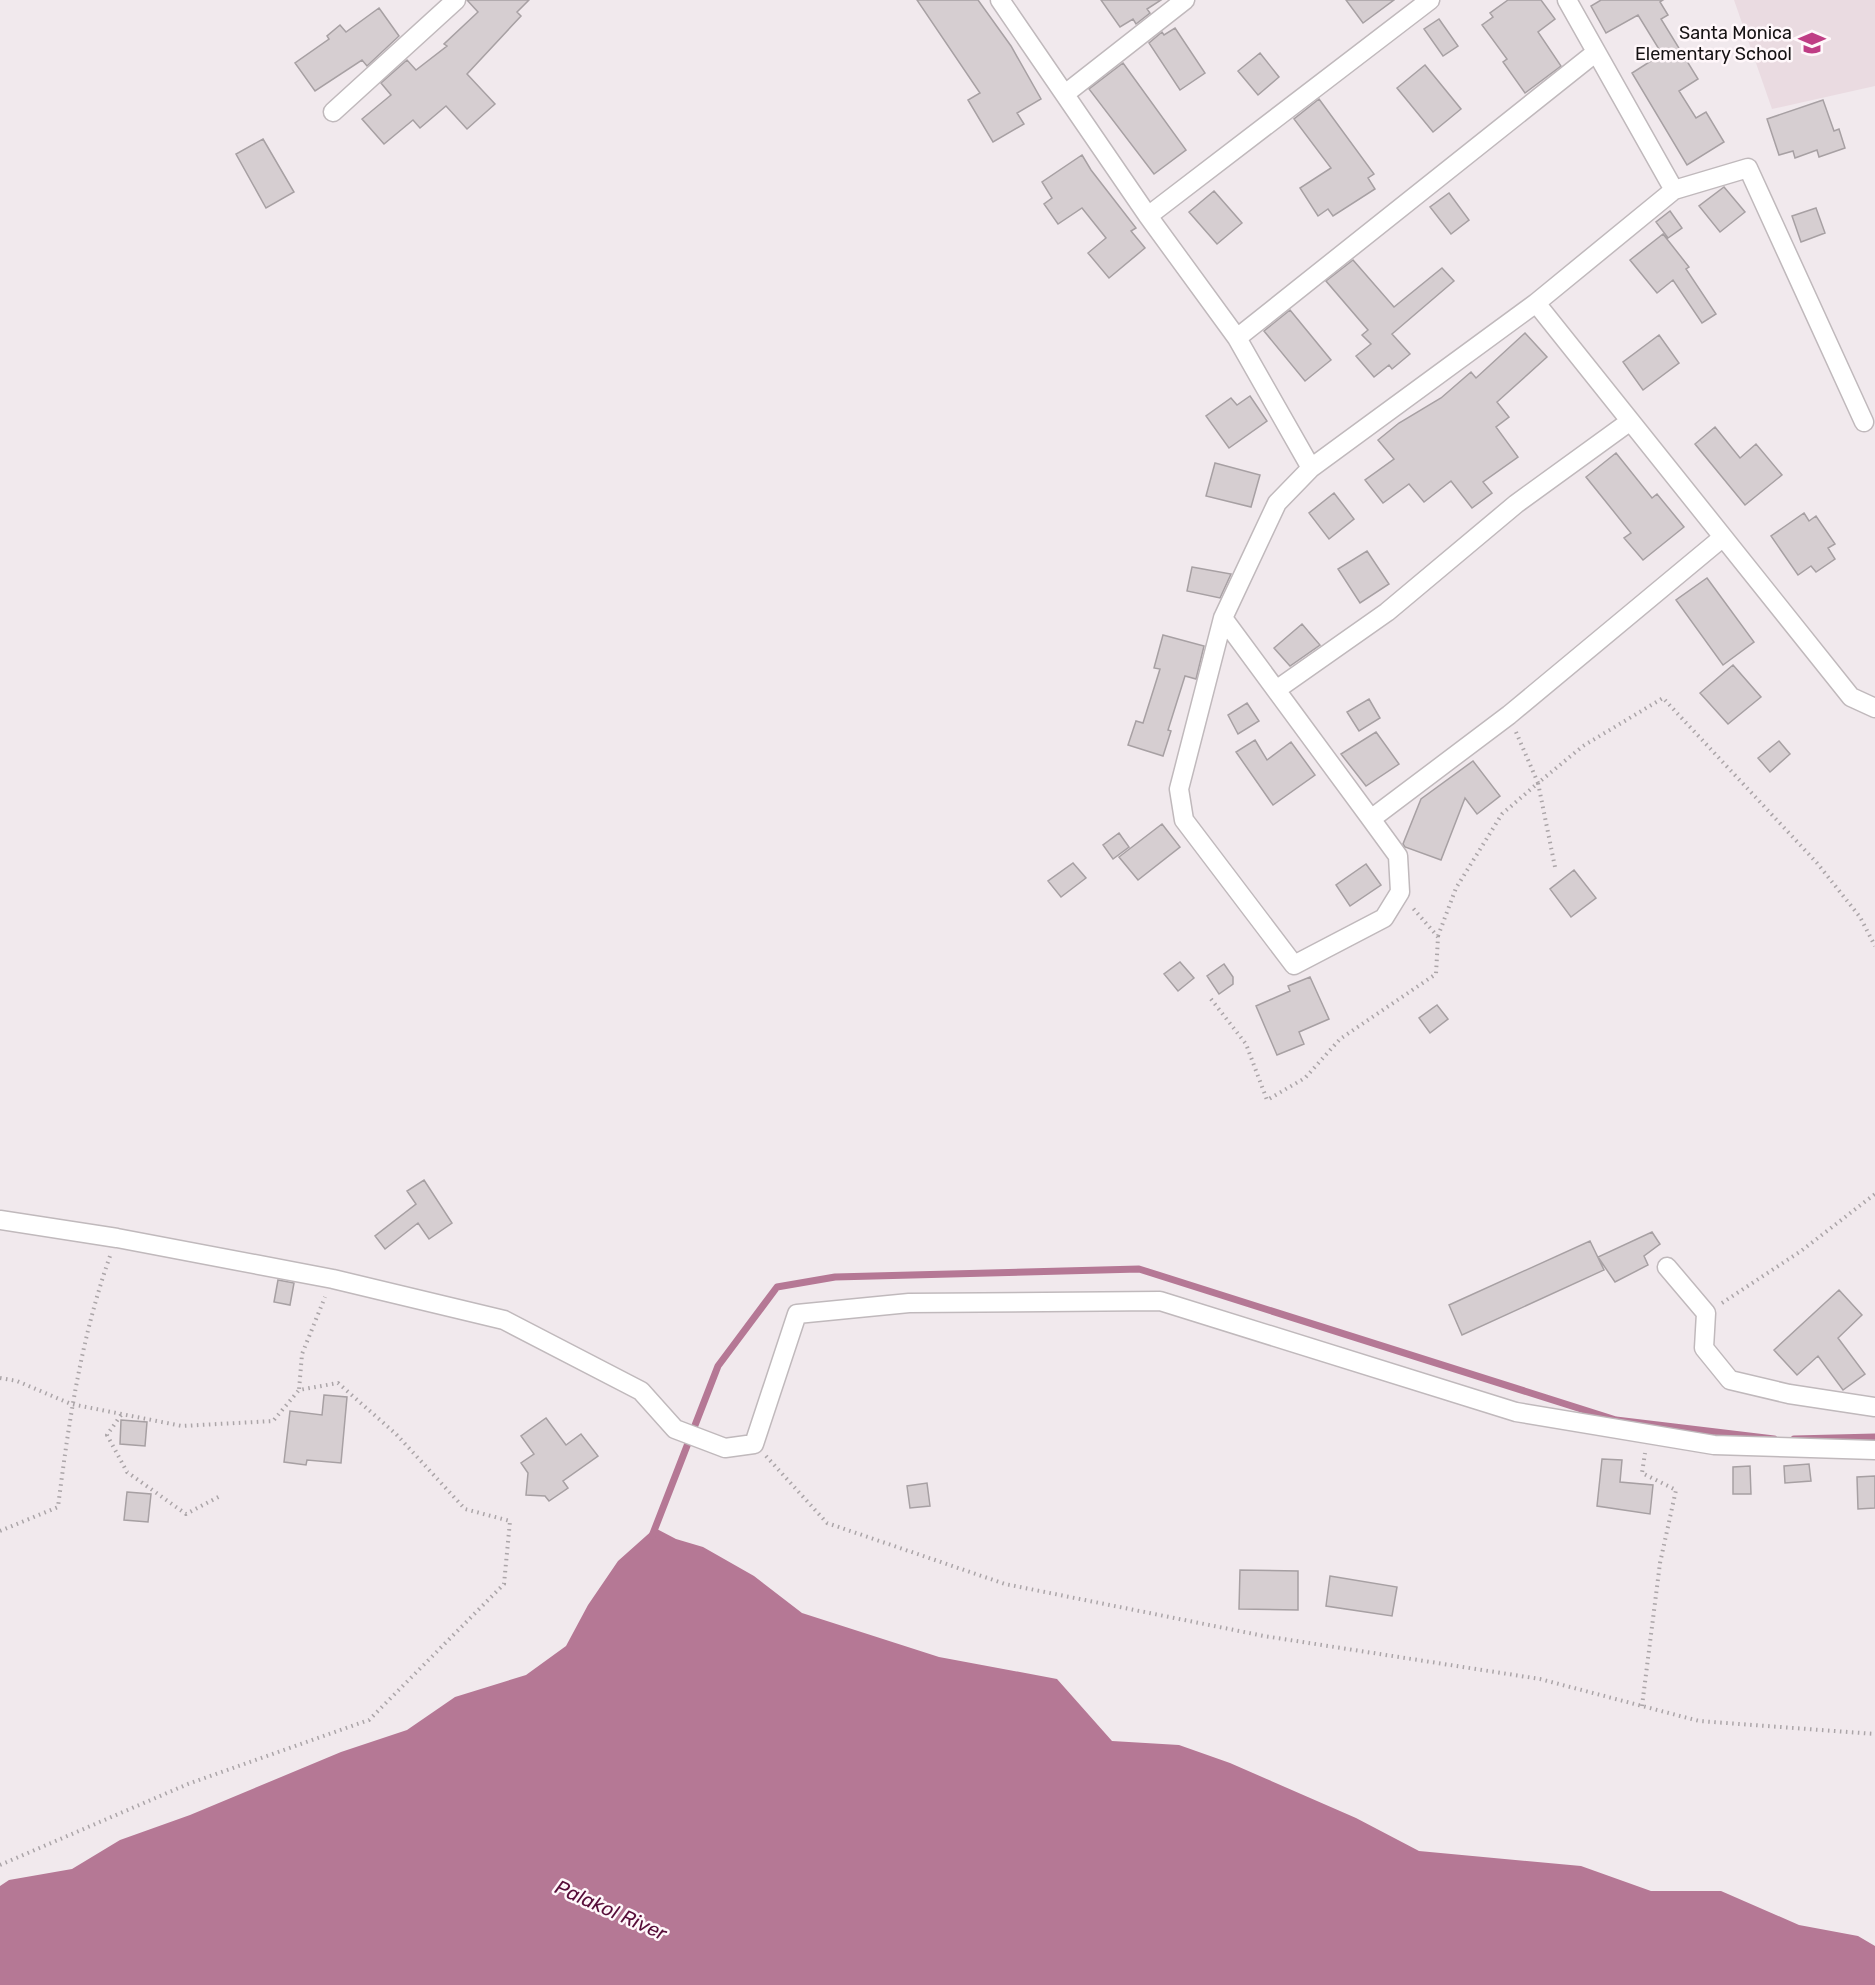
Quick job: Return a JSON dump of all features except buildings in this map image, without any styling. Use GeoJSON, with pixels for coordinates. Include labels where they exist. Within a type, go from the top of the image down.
{"type":"FeatureCollection","features":[{"type":"Feature","properties":{"kind":"street"},"geometry":{"type":"LineString","coordinates":[[333,112],[456,0]]}},
{"type":"Feature","properties":{"kind":"street"},"geometry":{"type":"LineString","coordinates":[[1000,0],[1148,216],[1237,338],[1311,468]]}},
{"type":"Feature","properties":{"kind":"street"},"geometry":{"type":"LineString","coordinates":[[1065,94],[1185,0]]}},
{"type":"Feature","properties":{"kind":"street"},"geometry":{"type":"LineString","coordinates":[[1148,216],[1430,0]]}},
{"type":"Feature","properties":{"kind":"street"},"geometry":{"type":"LineString","coordinates":[[1567,0],[1674,190]]}},
{"type":"Feature","properties":{"kind":"street"},"geometry":{"type":"LineString","coordinates":[[1237,338],[1595,53]]}},
{"type":"Feature","properties":{"kind":"street"},"geometry":{"type":"LineString","coordinates":[[1223,618],[1398,856],[1400,892],[1384,918],[1294,965],[1184,820],[1179,789],[1223,618],[1276,503],[1311,468],[1536,303],[1674,190],[1748,168],[1864,422]]}},
{"type":"Feature","properties":{"kind":"street"},"geometry":{"type":"LineString","coordinates":[[1536,303],[1851,697],[1875,708]]}},
{"type":"Feature","properties":{"kind":"street"},"geometry":{"type":"LineString","coordinates":[[1276,690],[1387,612],[1516,504],[1629,422]]}},
{"type":"Feature","properties":{"kind":"street"},"geometry":{"type":"LineString","coordinates":[[1371,819],[1509,715],[1722,538]]}},
{"type":"Feature","properties":{"kind":"street"},"geometry":{"type":"LineString","coordinates":[[0,1220],[117,1238],[333,1279],[504,1320],[640,1391],[675,1429],[725,1448],[754,1444],[797,1314],[933,1303],[1160,1301],[1516,1412],[1714,1445],[1875,1449]]}},
{"type":"Feature","properties":{"kind":"street"},"geometry":{"type":"LineString","coordinates":[[1667,1267],[1706,1313],[1704,1348],[1730,1380],[1790,1394],[1875,1407]]}},
{"type":"Feature","properties":{"kind":"path"},"geometry":{"type":"LineString","coordinates":[[1211,999],[1246,1044],[1267,1100],[1305,1078],[1340,1039],[1436,974],[1438,937],[1456,888],[1502,814],[1583,746],[1663,698],[1817,863],[1860,917],[1875,946]]}},
{"type":"Feature","properties":{"kind":"path"},"geometry":{"type":"LineString","coordinates":[[1509,715],[1538,783],[1555,867]]}},
{"type":"Feature","properties":{"kind":"path"},"geometry":{"type":"LineString","coordinates":[[1400,892],[1438,937]]}},
{"type":"Feature","properties":{"kind":"path"},"geometry":{"type":"LineString","coordinates":[[1706,1313],[1802,1251],[1875,1194]]}},
{"type":"Feature","properties":{"kind":"path"},"geometry":{"type":"LineString","coordinates":[[0,1531],[58,1507],[71,1404],[91,1310],[117,1238]]}},
{"type":"Feature","properties":{"kind":"path"},"geometry":{"type":"LineString","coordinates":[[0,1378],[16,1381],[71,1404],[182,1426],[273,1422],[299,1390],[302,1354],[333,1279]]}},
{"type":"Feature","properties":{"kind":"path"},"geometry":{"type":"LineString","coordinates":[[0,1865],[188,1784],[369,1720],[504,1584],[510,1521],[465,1509],[396,1434],[339,1383],[299,1390]]}},
{"type":"Feature","properties":{"kind":"path"},"geometry":{"type":"LineString","coordinates":[[121,1415],[107,1435],[127,1472],[186,1514],[222,1495]]}},
{"type":"Feature","properties":{"kind":"path"},"geometry":{"type":"LineString","coordinates":[[1642,1706],[1660,1563],[1676,1490],[1642,1473],[1647,1434]]}},
{"type":"Feature","properties":{"kind":"path"},"geometry":{"type":"LineString","coordinates":[[754,1444],[827,1523],[1005,1584],[1264,1636],[1540,1679],[1699,1721],[1875,1734]]}},
{"type":"Feature","properties":{"kind":"shaded area","name":"Santa Monica Elementary School"},"geometry":{"type":"Polygon","coordinates":[[[1734,0],[1875,0],[1875,86],[1772,109],[1734,0]]]}},
{"type":"Feature","properties":{"kind":"water","name":"Palakol River"},"geometry":{"type":"Polygon","coordinates":[[[655,1528],[676,1539],[703,1547],[754,1576],[802,1613],[939,1657],[1057,1679],[1112,1741],[1179,1745],[1230,1763],[1356,1818],[1419,1851],[1581,1866],[1651,1891],[1721,1891],[1799,1925],[1858,1936],[1875,1946],[1875,1985],[0,1985],[0,1886],[9,1880],[72,1869],[120,1840],[190,1815],[341,1752],[407,1730],[455,1697],[526,1675],[566,1646],[588,1605],[618,1561],[655,1528]]]}},
{"type":"Feature","properties":{"kind":"waterway"},"geometry":{"type":"LineString","coordinates":[[652,1536],[718,1366],[777,1287],[835,1277],[1139,1269],[1616,1420],[1774,1439]]}},
{"type":"Feature","properties":{"kind":"waterway"},"geometry":{"type":"LineString","coordinates":[[1794,1439],[1875,1437]]}},
{"type":"Feature","properties":{"kind":"place","name":"Santa Monica Elementary School"},"geometry":{"type":"Point","coordinates":[1812,43]}}]}
